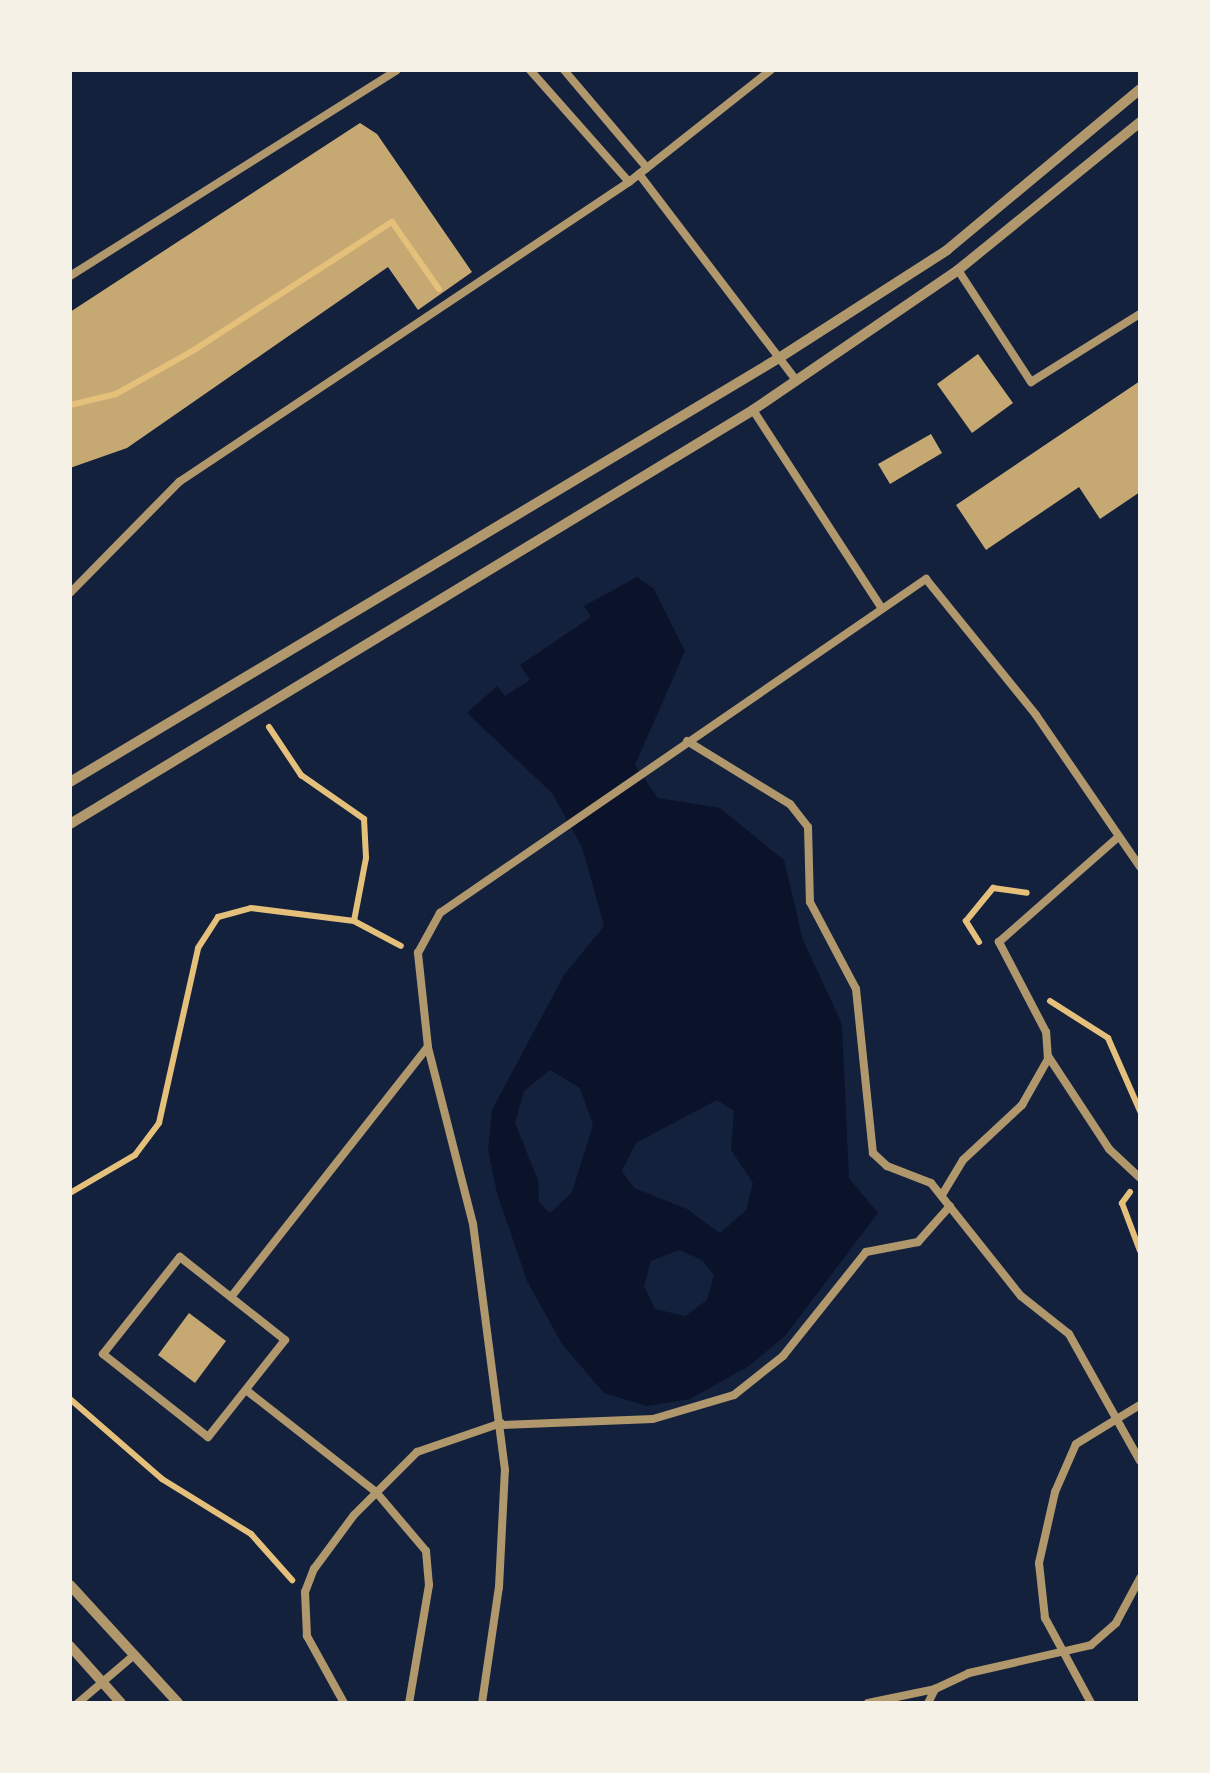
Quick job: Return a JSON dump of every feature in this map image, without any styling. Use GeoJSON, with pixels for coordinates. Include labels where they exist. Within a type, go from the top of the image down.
{"type":"FeatureCollection","features":[{"type":"Feature","properties":{"kind":"street"},"geometry":{"type":"LineString","coordinates":[[70,782],[779,358],[960,240],[1140,89]]}},
{"type":"Feature","properties":{"kind":"street"},"geometry":{"type":"LineString","coordinates":[[70,824],[256,707],[754,410],[958,270],[1140,122]]}},
{"type":"Feature","properties":{"kind":"street"},"geometry":{"type":"LineString","coordinates":[[70,1585],[178,1703]]}},
{"type":"Feature","properties":{"kind":"street"},"geometry":{"type":"LineString","coordinates":[[70,1646],[121,1703]]}},
{"type":"Feature","properties":{"kind":"lane"},"geometry":{"type":"LineString","coordinates":[[70,276],[398,70]]}},
{"type":"Feature","properties":{"kind":"lane"},"geometry":{"type":"LineString","coordinates":[[530,70],[629,182]]}},
{"type":"Feature","properties":{"kind":"lane"},"geometry":{"type":"LineString","coordinates":[[564,70],[796,380]]}},
{"type":"Feature","properties":{"kind":"lane"},"geometry":{"type":"LineString","coordinates":[[70,593],[179,482],[629,182],[771,70]]}},
{"type":"Feature","properties":{"kind":"lane"},"geometry":{"type":"LineString","coordinates":[[958,270],[1031,382],[1140,314]]}},
{"type":"Feature","properties":{"kind":"lane"},"geometry":{"type":"LineString","coordinates":[[754,410],[882,609]]}},
{"type":"Feature","properties":{"kind":"lane"},"geometry":{"type":"LineString","coordinates":[[482,1703],[504,1519],[501,1424],[473,1224],[428,1046],[418,952],[448,904],[926,579],[1036,715],[1116,838],[1140,867]]}},
{"type":"Feature","properties":{"kind":"lane"},"geometry":{"type":"LineString","coordinates":[[688,741],[790,804],[808,827],[810,902],[856,989],[868,1143],[878,1161],[926,1179],[1021,1296],[1069,1334],[1140,1461]]}},
{"type":"Feature","properties":{"kind":"lane"},"geometry":{"type":"LineString","coordinates":[[1116,838],[999,942],[1046,1032],[1048,1056],[1110,1149],[1140,1179]]}},
{"type":"Feature","properties":{"kind":"lane"},"geometry":{"type":"LineString","coordinates":[[231,1297],[428,1046]]}},
{"type":"Feature","properties":{"kind":"lane"},"geometry":{"type":"LineString","coordinates":[[942,1195],[963,1160],[1028,1097],[1048,1056]]}},
{"type":"Feature","properties":{"kind":"lane"},"geometry":{"type":"LineString","coordinates":[[344,1703],[307,1636],[305,1592],[336,1537],[376,1492],[432,1442],[501,1424],[653,1418],[734,1395],[783,1356],[866,1252],[918,1242],[950,1206]]}},
{"type":"Feature","properties":{"kind":"lane"},"geometry":{"type":"LineString","coordinates":[[180,1257],[285,1340],[246,1390],[208,1438],[103,1354],[180,1257]]}},
{"type":"Feature","properties":{"kind":"lane"},"geometry":{"type":"LineString","coordinates":[[246,1390],[376,1492],[419,1540],[430,1565],[409,1703]]}},
{"type":"Feature","properties":{"kind":"lane"},"geometry":{"type":"LineString","coordinates":[[1090,1703],[1062,1656],[1041,1599],[1043,1542],[1076,1444],[1114,1416],[1140,1404]]}},
{"type":"Feature","properties":{"kind":"lane"},"geometry":{"type":"LineString","coordinates":[[868,1703],[935,1689],[969,1672],[1062,1656],[1102,1637],[1140,1578]]}},
{"type":"Feature","properties":{"kind":"lane"},"geometry":{"type":"LineString","coordinates":[[78,1703],[134,1656]]}},
{"type":"Feature","properties":{"kind":"lane"},"geometry":{"type":"LineString","coordinates":[[928,1703],[935,1689]]}},
{"type":"Feature","properties":{"kind":"lane"},"geometry":{"type":"LineString","coordinates":[[909,1694],[916,1703]]}},
{"type":"Feature","properties":{"kind":"path"},"geometry":{"type":"LineString","coordinates":[[70,405],[116,394],[194,350],[392,222],[448,303]]}},
{"type":"Feature","properties":{"kind":"path"},"geometry":{"type":"LineString","coordinates":[[256,707],[300,774],[364,818],[366,858],[354,921]]}},
{"type":"Feature","properties":{"kind":"path"},"geometry":{"type":"LineString","coordinates":[[70,1193],[135,1155],[159,1122],[198,948],[218,918],[251,908],[354,921],[418,952]]}},
{"type":"Feature","properties":{"kind":"path"},"geometry":{"type":"LineString","coordinates":[[1140,1179],[1122,1203],[1140,1251]]}},
{"type":"Feature","properties":{"kind":"path"},"geometry":{"type":"LineString","coordinates":[[70,1399],[162,1480],[251,1534],[305,1592]]}},
{"type":"Feature","properties":{"kind":"water"},"geometry":{"type":"Polygon","coordinates":[[[637,577],[654,589],[685,651],[635,765],[658,798],[720,808],[784,860],[803,940],[842,1024],[849,1178],[878,1213],[785,1336],[749,1366],[690,1399],[647,1406],[604,1393],[562,1344],[527,1281],[497,1193],[488,1150],[492,1110],[564,975],[604,926],[582,847],[552,793],[467,713],[497,686],[505,696],[530,680],[520,665],[591,617],[584,606],[637,577]],[[550,1070],[524,1091],[515,1123],[538,1180],[539,1202],[550,1213],[572,1192],[593,1125],[580,1088],[550,1070]],[[717,1100],[636,1143],[622,1171],[634,1188],[687,1209],[720,1233],[746,1210],[753,1183],[731,1150],[734,1111],[717,1100]],[[679,1250],[651,1261],[644,1286],[655,1309],[685,1316],[707,1300],[714,1275],[702,1260],[679,1250]]]}},
{"type":"Feature","properties":{"kind":"building"},"geometry":{"type":"Polygon","coordinates":[[[360,123],[377,134],[472,272],[418,310],[388,267],[127,448],[70,468],[70,312],[360,123]]]}},
{"type":"Feature","properties":{"kind":"building"},"geometry":{"type":"Polygon","coordinates":[[[978,354],[1013,403],[972,433],[937,384],[978,354]]]}},
{"type":"Feature","properties":{"kind":"building"},"geometry":{"type":"Polygon","coordinates":[[[1140,381],[1140,492],[1100,519],[1079,487],[986,550],[956,505],[1140,381]]]}},
{"type":"Feature","properties":{"kind":"building"},"geometry":{"type":"Polygon","coordinates":[[[931,434],[942,453],[890,484],[878,464],[931,434]]]}},
{"type":"Feature","properties":{"kind":"building"},"geometry":{"type":"Polygon","coordinates":[[[189,1313],[226,1341],[195,1383],[158,1355],[189,1313]]]}}]}
